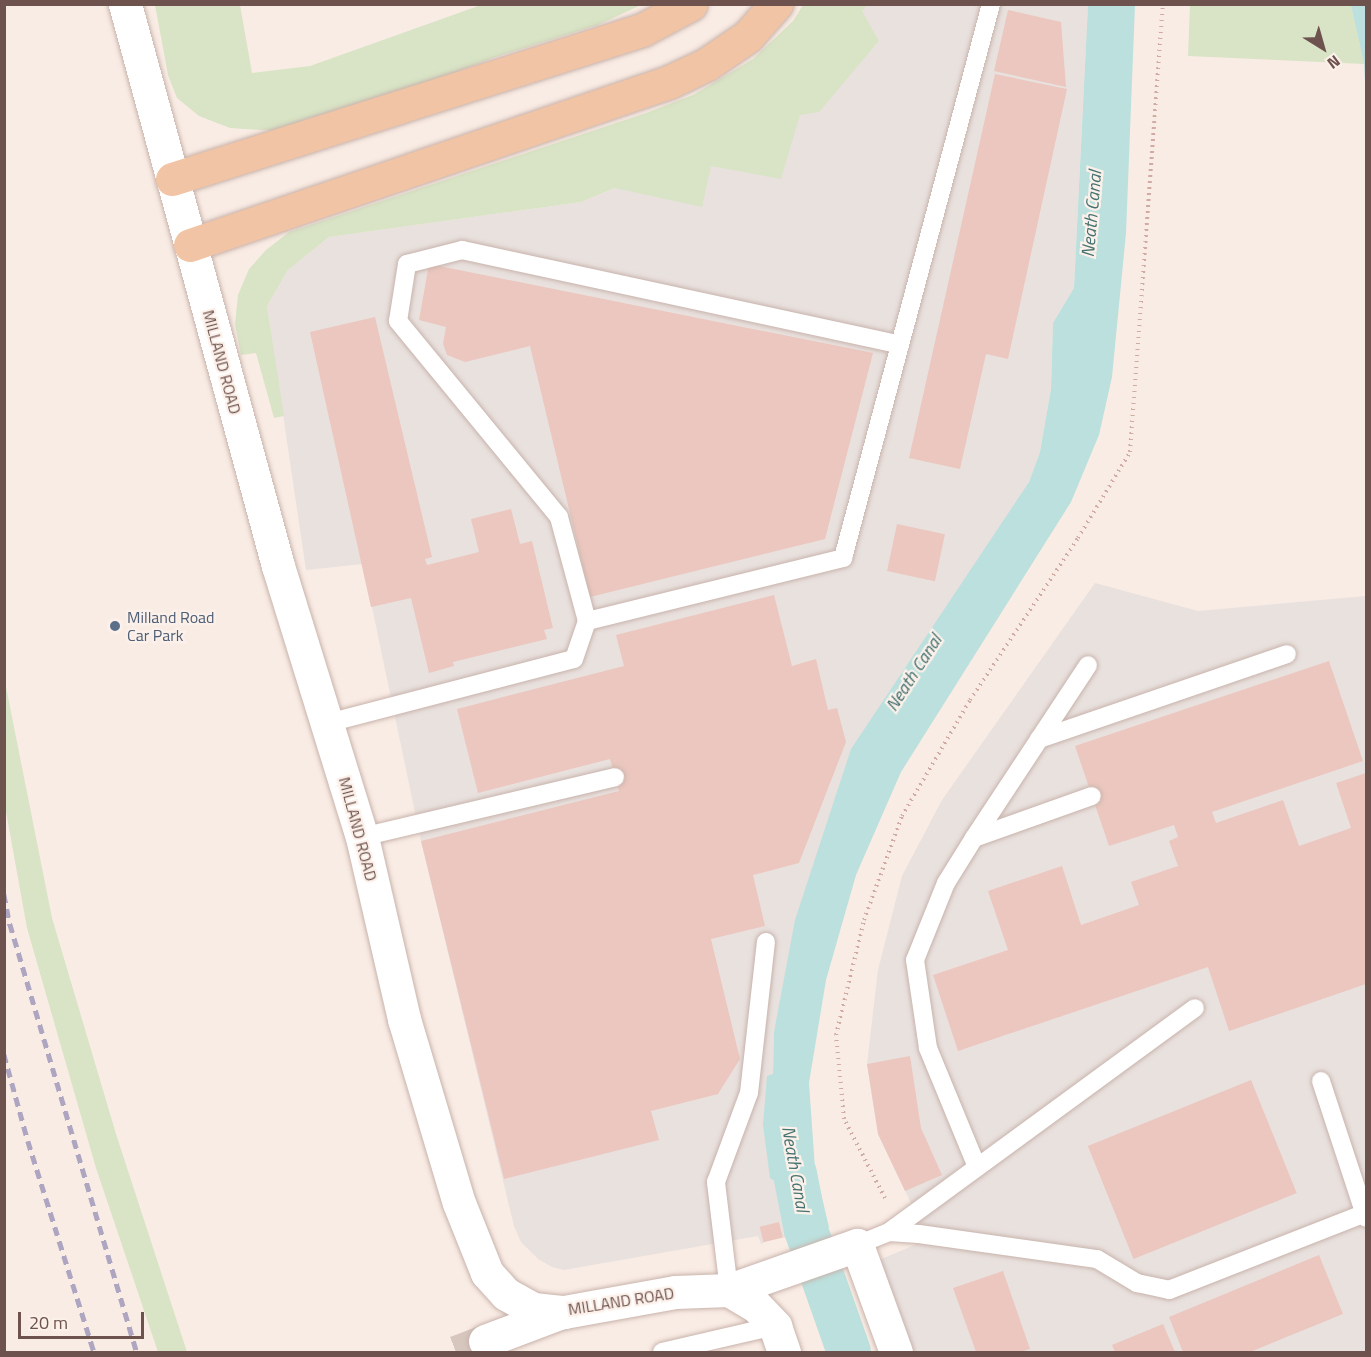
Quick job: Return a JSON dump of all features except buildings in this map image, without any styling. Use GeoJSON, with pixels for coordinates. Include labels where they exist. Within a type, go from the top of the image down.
{"type":"FeatureCollection","features":[{"type":"Feature","properties":{"kind":"main road"},"geometry":{"type":"LineString","coordinates":[[172,179],[642,30],[691,4]]}},
{"type":"Feature","properties":{"kind":"main road"},"geometry":{"type":"LineString","coordinates":[[190,245],[669,81],[707,64],[748,36],[776,4]]}},
{"type":"Feature","properties":{"kind":"street","name":"MILLAND ROAD"},"geometry":{"type":"LineString","coordinates":[[125,4],[278,566],[362,837],[404,1019],[471,1238],[487,1273],[506,1294],[533,1309],[564,1312],[675,1292],[729,1290],[857,1245]]}},
{"type":"Feature","properties":{"kind":"street"},"geometry":{"type":"LineString","coordinates":[[857,1245],[896,1353]]}},
{"type":"Feature","properties":{"kind":"street"},"geometry":{"type":"LineString","coordinates":[[729,1290],[756,1306],[779,1340]]}},
{"type":"Feature","properties":{"kind":"street"},"geometry":{"type":"LineString","coordinates":[[485,1341],[564,1312]]}},
{"type":"Feature","properties":{"kind":"lane"},"geometry":{"type":"LineString","coordinates":[[587,621],[843,558],[991,4]]}},
{"type":"Feature","properties":{"kind":"lane"},"geometry":{"type":"LineString","coordinates":[[328,723],[574,659],[587,621],[559,517],[398,321],[407,264],[462,250],[900,345]]}},
{"type":"Feature","properties":{"kind":"lane"},"geometry":{"type":"LineString","coordinates":[[1040,739],[1287,654]]}},
{"type":"Feature","properties":{"kind":"lane"},"geometry":{"type":"LineString","coordinates":[[977,1167],[928,1048],[915,960],[946,883],[1088,665]]}},
{"type":"Feature","properties":{"kind":"lane"},"geometry":{"type":"LineString","coordinates":[[362,837],[615,777]]}},
{"type":"Feature","properties":{"kind":"lane"},"geometry":{"type":"LineString","coordinates":[[974,838],[1092,796]]}},
{"type":"Feature","properties":{"kind":"lane"},"geometry":{"type":"LineString","coordinates":[[729,1290],[716,1182],[749,1093],[766,942]]}},
{"type":"Feature","properties":{"kind":"lane"},"geometry":{"type":"LineString","coordinates":[[857,1245],[895,1227],[1195,1008]]}},
{"type":"Feature","properties":{"kind":"lane"},"geometry":{"type":"LineString","coordinates":[[895,1227],[919,1234],[1097,1258],[1137,1283],[1169,1290],[1366,1216],[1321,1081]]}},
{"type":"Feature","properties":{"kind":"lane"},"geometry":{"type":"LineString","coordinates":[[662,1353],[779,1340]]}},
{"type":"Feature","properties":{"kind":"path"},"geometry":{"type":"LineString","coordinates":[[895,1227],[886,1200],[844,1119],[836,1035],[864,920],[902,816],[970,700],[1078,538],[1130,452],[1163,4]]}},
{"type":"Feature","properties":{"kind":"shaded area"},"geometry":{"type":"Polygon","coordinates":[[[853,5],[1088,5],[1074,288],[1053,323],[1051,389],[1040,452],[1029,482],[774,1032],[773,1075],[784,1187],[794,1236],[783,1238],[779,1222],[760,1228],[764,1243],[761,1244],[758,1236],[564,1270],[552,1267],[538,1259],[521,1242],[514,1226],[421,841],[363,564],[306,570],[267,306],[288,270],[329,237],[581,202],[789,117],[853,5]]]}},
{"type":"Feature","properties":{"kind":"shaded area"},"geometry":{"type":"Polygon","coordinates":[[[1095,583],[1198,611],[1366,596],[1366,1352],[907,1352],[872,1263],[917,1244],[921,1224],[878,1134],[867,1064],[878,970],[902,876],[942,800],[1095,583]]]}},
{"type":"Feature","properties":{"kind":"green space"},"geometry":{"type":"Polygon","coordinates":[[[1351,4],[1364,64],[1188,56],[1190,5],[1351,4]]]}},
{"type":"Feature","properties":{"kind":"green space"},"geometry":{"type":"Polygon","coordinates":[[[155,5],[240,5],[252,73],[310,66],[481,5],[641,5],[598,25],[496,57],[363,107],[309,118],[278,131],[230,128],[199,116],[177,98],[168,75],[155,5]]]}},
{"type":"Feature","properties":{"kind":"green space"},"geometry":{"type":"Polygon","coordinates":[[[803,5],[867,5],[862,11],[879,41],[819,112],[800,115],[781,179],[711,166],[702,207],[615,188],[581,202],[329,237],[288,270],[267,306],[284,416],[274,418],[256,353],[241,355],[235,324],[238,295],[249,269],[266,250],[289,232],[646,113],[693,95],[753,59],[793,21],[803,5]]]}},
{"type":"Feature","properties":{"kind":"green space"},"geometry":{"type":"Polygon","coordinates":[[[5,682],[52,918],[116,1134],[187,1352],[158,1352],[96,1168],[27,928],[5,806],[5,682]]]}},
{"type":"Feature","properties":{"kind":"water"},"geometry":{"type":"Polygon","coordinates":[[[1088,5],[1135,5],[1126,233],[1112,377],[1099,435],[1071,502],[901,772],[856,875],[826,980],[809,1083],[815,1169],[829,1227],[794,1236],[784,1187],[770,1178],[763,1125],[767,1076],[773,1074],[774,1032],[795,920],[851,749],[1029,482],[1040,452],[1051,389],[1053,323],[1074,288],[1088,5]]]}},
{"type":"Feature","properties":{"kind":"water"},"geometry":{"type":"Polygon","coordinates":[[[1351,5],[1366,5],[1366,101],[1364,64],[1351,5]]]}},
{"type":"Feature","properties":{"kind":"waterway","name":"Neath Canal"},"geometry":{"type":"LineString","coordinates":[[795,1174],[806,1230],[849,1352]]}},
{"type":"Feature","properties":{"kind":"tunnel"},"geometry":{"type":"LineString","coordinates":[[456,1352],[485,1341]]}},
{"type":"Feature","properties":{"kind":"railway"},"geometry":{"type":"LineString","coordinates":[[4,894],[10,924],[137,1352]]}},
{"type":"Feature","properties":{"kind":"railway"},"geometry":{"type":"LineString","coordinates":[[4,1054],[28,1141],[94,1352]]}},
{"type":"Feature","properties":{"kind":"place","name":"Milland Road Car Park"},"geometry":{"type":"Point","coordinates":[115,626]}}]}
